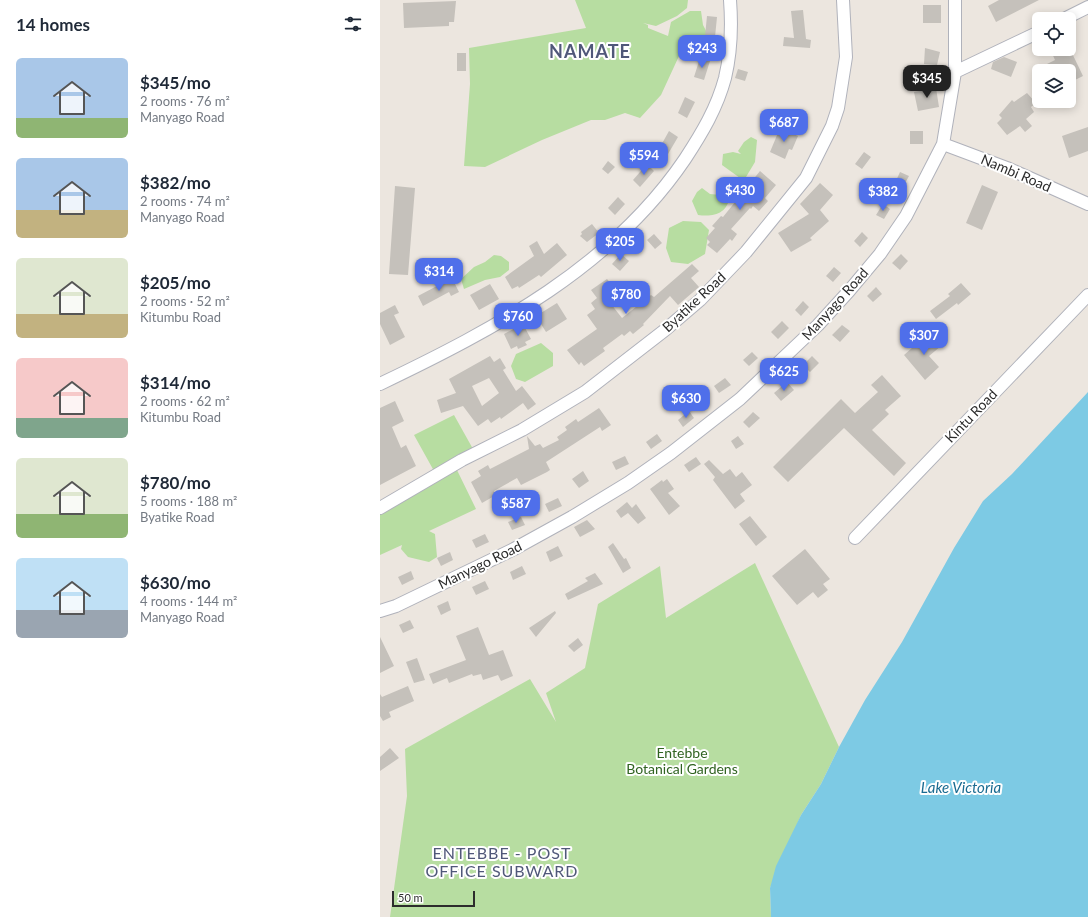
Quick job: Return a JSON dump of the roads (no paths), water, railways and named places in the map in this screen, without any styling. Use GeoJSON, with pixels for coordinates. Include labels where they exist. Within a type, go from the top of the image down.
{"type":"FeatureCollection","features":[{"type":"Feature","properties":{"kind":"street"},"geometry":{"type":"LineString","coordinates":[[380,384],[506,319],[592,260],[639,216],[670,180],[707,125],[716,106],[725,77],[730,51],[730,0]]}},
{"type":"Feature","properties":{"kind":"street","name":"Byatike Road"},"geometry":{"type":"LineString","coordinates":[[380,508],[462,460],[522,430],[586,392],[665,330],[700,300],[746,252],[806,178],[832,126],[838,108],[846,57],[843,0]]}},
{"type":"Feature","properties":{"kind":"street","name":"Manyago Road"},"geometry":{"type":"LineString","coordinates":[[380,612],[396,606],[514,549],[572,518],[628,483],[665,458],[740,399],[818,325],[867,270],[906,216],[943,144],[955,72],[955,0]]}},
{"type":"Feature","properties":{"kind":"street"},"geometry":{"type":"LineString","coordinates":[[1076,13],[1088,7]]}},
{"type":"Feature","properties":{"kind":"street"},"geometry":{"type":"LineString","coordinates":[[955,72],[1032,35]]}},
{"type":"Feature","properties":{"kind":"street","name":"Nambi Road"},"geometry":{"type":"LineString","coordinates":[[943,144],[1007,168],[1088,204]]}},
{"type":"Feature","properties":{"kind":"street","name":"Kintu Road"},"geometry":{"type":"LineString","coordinates":[[855,538],[1088,295]]}},
{"type":"Feature","properties":{"kind":"water","name":"Lake Victoria"},"geometry":{"type":"Polygon","coordinates":[[[1088,392],[1088,917],[771,917],[770,888],[776,866],[801,815],[821,784],[839,747],[865,700],[902,642],[954,548],[983,501],[1012,474],[1088,392]]]}},
{"type":"Feature","properties":{"kind":"district","name":"NAMATE"},"geometry":{"type":"Point","coordinates":[590,52]}},
{"type":"Feature","properties":{"kind":"district","name":"ENTEBBE - POST OFFICE SUBWARD"},"geometry":{"type":"Point","coordinates":[502,862]}},
{"type":"Feature","properties":{"kind":"park label","name":"Entebbe Botanical Gardens"},"geometry":{"type":"Point","coordinates":[682,762]}}]}
